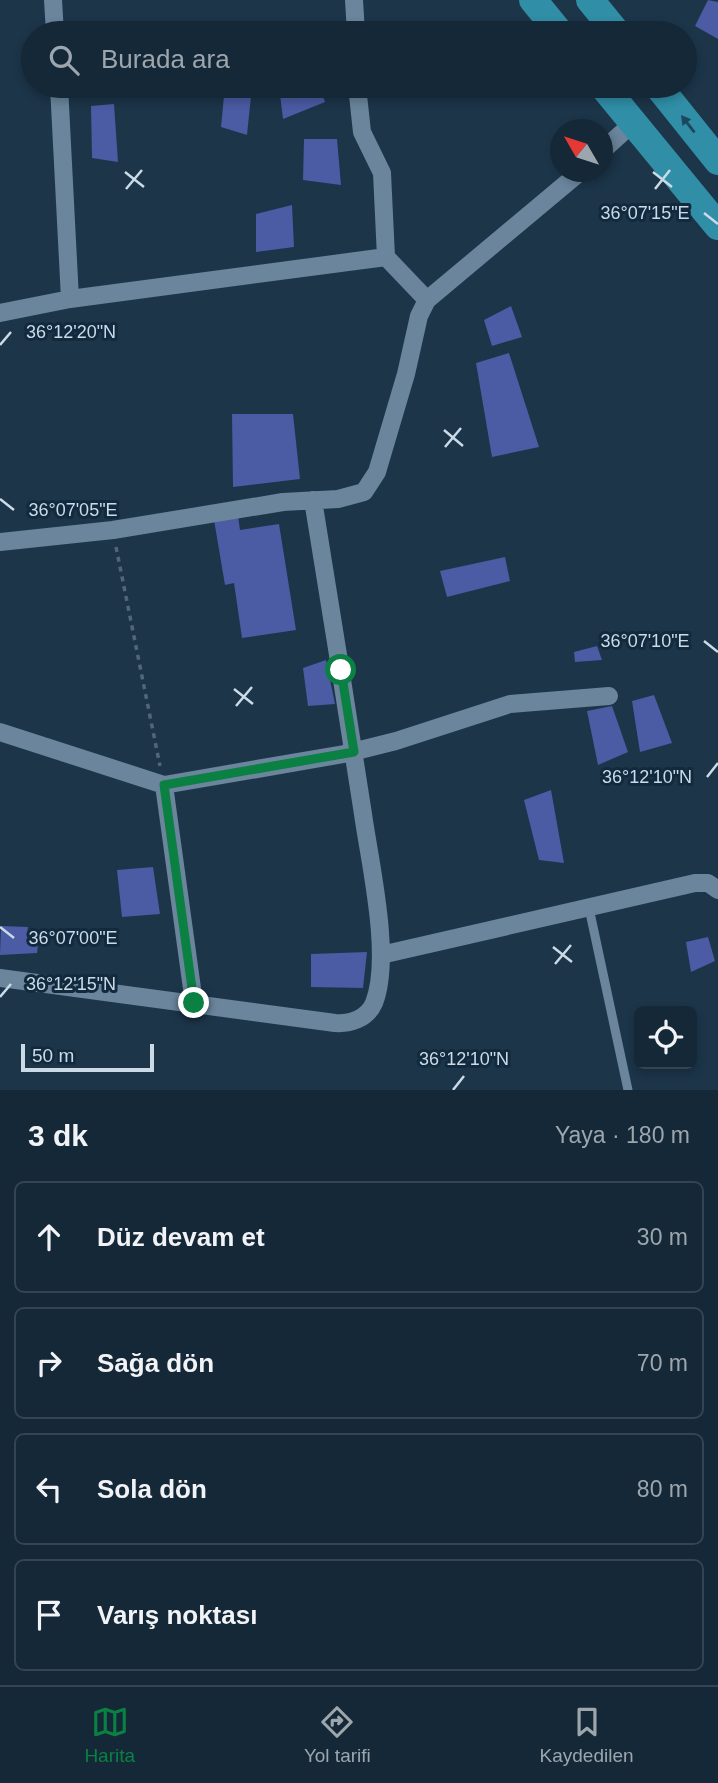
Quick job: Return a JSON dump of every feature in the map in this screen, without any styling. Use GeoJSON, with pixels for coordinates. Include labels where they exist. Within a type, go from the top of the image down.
{"type":"FeatureCollection","features":[{"type":"Feature","properties":{"kind":"highway"},"geometry":{"type":"LineString","coordinates":[[533,0],[550,21]]}},
{"type":"Feature","properties":{"kind":"highway"},"geometry":{"type":"LineString","coordinates":[[590,0],[607,21]]}},
{"type":"Feature","properties":{"kind":"highway"},"geometry":{"type":"LineString","coordinates":[[613,98],[718,226]]}},
{"type":"Feature","properties":{"kind":"highway"},"geometry":{"type":"LineString","coordinates":[[668,98],[718,161]]}},
{"type":"Feature","properties":{"kind":"street"},"geometry":{"type":"LineString","coordinates":[[53,0],[54,21]]}},
{"type":"Feature","properties":{"kind":"street"},"geometry":{"type":"LineString","coordinates":[[354,0],[355,21]]}},
{"type":"Feature","properties":{"kind":"street"},"geometry":{"type":"LineString","coordinates":[[60,98],[70,299]]}},
{"type":"Feature","properties":{"kind":"street"},"geometry":{"type":"LineString","coordinates":[[358,98],[362,132],[382,173],[386,257],[427,300]]}},
{"type":"Feature","properties":{"kind":"street"},"geometry":{"type":"LineString","coordinates":[[613,142],[633,123]]}},
{"type":"Feature","properties":{"kind":"street"},"geometry":{"type":"LineString","coordinates":[[0,542],[113,530],[356,496],[372,482],[406,374],[419,316],[427,300],[568,182]]}},
{"type":"Feature","properties":{"kind":"street"},"geometry":{"type":"LineString","coordinates":[[0,313],[70,299],[386,257]]}},
{"type":"Feature","properties":{"kind":"street"},"geometry":{"type":"LineString","coordinates":[[0,978],[334,1023],[353,1022],[365,1015],[374,1002],[382,955],[354,752],[313,500]]}},
{"type":"Feature","properties":{"kind":"street"},"geometry":{"type":"LineString","coordinates":[[0,732],[164,785],[354,752],[510,704],[609,695]]}},
{"type":"Feature","properties":{"kind":"street"},"geometry":{"type":"LineString","coordinates":[[164,785],[194,1003]]}},
{"type":"Feature","properties":{"kind":"street"},"geometry":{"type":"LineString","coordinates":[[382,955],[695,883],[708,883],[718,890]]}},
{"type":"Feature","properties":{"kind":"lane"},"geometry":{"type":"LineString","coordinates":[[589,908],[628,1090]]}},
{"type":"Feature","properties":{"kind":"path"},"geometry":{"type":"LineString","coordinates":[[113,530],[164,785]]}},
{"type":"Feature","properties":{"kind":"building"},"geometry":{"type":"Polygon","coordinates":[[[708,0],[718,2],[718,39],[697,27],[708,0]]]}},
{"type":"Feature","properties":{"kind":"building"},"geometry":{"type":"Polygon","coordinates":[[[224,98],[251,98],[247,135],[221,127],[224,98]]]}},
{"type":"Feature","properties":{"kind":"building"},"geometry":{"type":"Polygon","coordinates":[[[280,98],[324,98],[325,102],[283,119],[280,98]]]}},
{"type":"Feature","properties":{"kind":"building"},"geometry":{"type":"Polygon","coordinates":[[[114,104],[118,162],[92,158],[91,106],[114,104]]]}},
{"type":"Feature","properties":{"kind":"building"},"geometry":{"type":"Polygon","coordinates":[[[304,139],[337,139],[341,185],[303,180],[304,139]]]}},
{"type":"Feature","properties":{"kind":"building"},"geometry":{"type":"Polygon","coordinates":[[[292,205],[294,247],[256,252],[256,214],[292,205]]]}},
{"type":"Feature","properties":{"kind":"building"},"geometry":{"type":"Polygon","coordinates":[[[511,306],[522,337],[492,346],[484,320],[511,306]]]}},
{"type":"Feature","properties":{"kind":"building"},"geometry":{"type":"Polygon","coordinates":[[[509,353],[539,447],[492,457],[476,363],[509,353]]]}},
{"type":"Feature","properties":{"kind":"building"},"geometry":{"type":"Polygon","coordinates":[[[232,414],[293,414],[300,479],[233,487],[232,414]]]}},
{"type":"Feature","properties":{"kind":"building"},"geometry":{"type":"Polygon","coordinates":[[[238,516],[240,530],[279,524],[296,630],[242,638],[234,583],[225,585],[214,520],[238,516]]]}},
{"type":"Feature","properties":{"kind":"building"},"geometry":{"type":"Polygon","coordinates":[[[505,557],[510,581],[447,597],[440,571],[505,557]]]}},
{"type":"Feature","properties":{"kind":"building"},"geometry":{"type":"Polygon","coordinates":[[[597,646],[602,660],[575,662],[574,652],[597,646]]]}},
{"type":"Feature","properties":{"kind":"building"},"geometry":{"type":"Polygon","coordinates":[[[326,660],[335,704],[308,706],[303,668],[326,660]]]}},
{"type":"Feature","properties":{"kind":"building"},"geometry":{"type":"Polygon","coordinates":[[[654,695],[672,743],[640,752],[632,701],[654,695]]]}},
{"type":"Feature","properties":{"kind":"building"},"geometry":{"type":"Polygon","coordinates":[[[612,706],[628,752],[598,765],[587,711],[612,706]]]}},
{"type":"Feature","properties":{"kind":"building"},"geometry":{"type":"Polygon","coordinates":[[[551,790],[564,863],[539,860],[524,800],[551,790]]]}},
{"type":"Feature","properties":{"kind":"building"},"geometry":{"type":"Polygon","coordinates":[[[153,867],[160,914],[122,917],[117,870],[153,867]]]}},
{"type":"Feature","properties":{"kind":"building"},"geometry":{"type":"Polygon","coordinates":[[[1,926],[28,927],[27,938],[39,937],[37,953],[0,955],[1,926]]]}},
{"type":"Feature","properties":{"kind":"building"},"geometry":{"type":"Polygon","coordinates":[[[708,937],[715,961],[691,972],[686,942],[708,937]]]}},
{"type":"Feature","properties":{"kind":"building"},"geometry":{"type":"Polygon","coordinates":[[[367,952],[363,988],[311,987],[311,954],[367,952]]]}},
{"type":"Feature","properties":{"kind":"route"},"geometry":{"type":"LineString","coordinates":[[194,1003],[164,785],[354,752],[341,670]]}}]}
